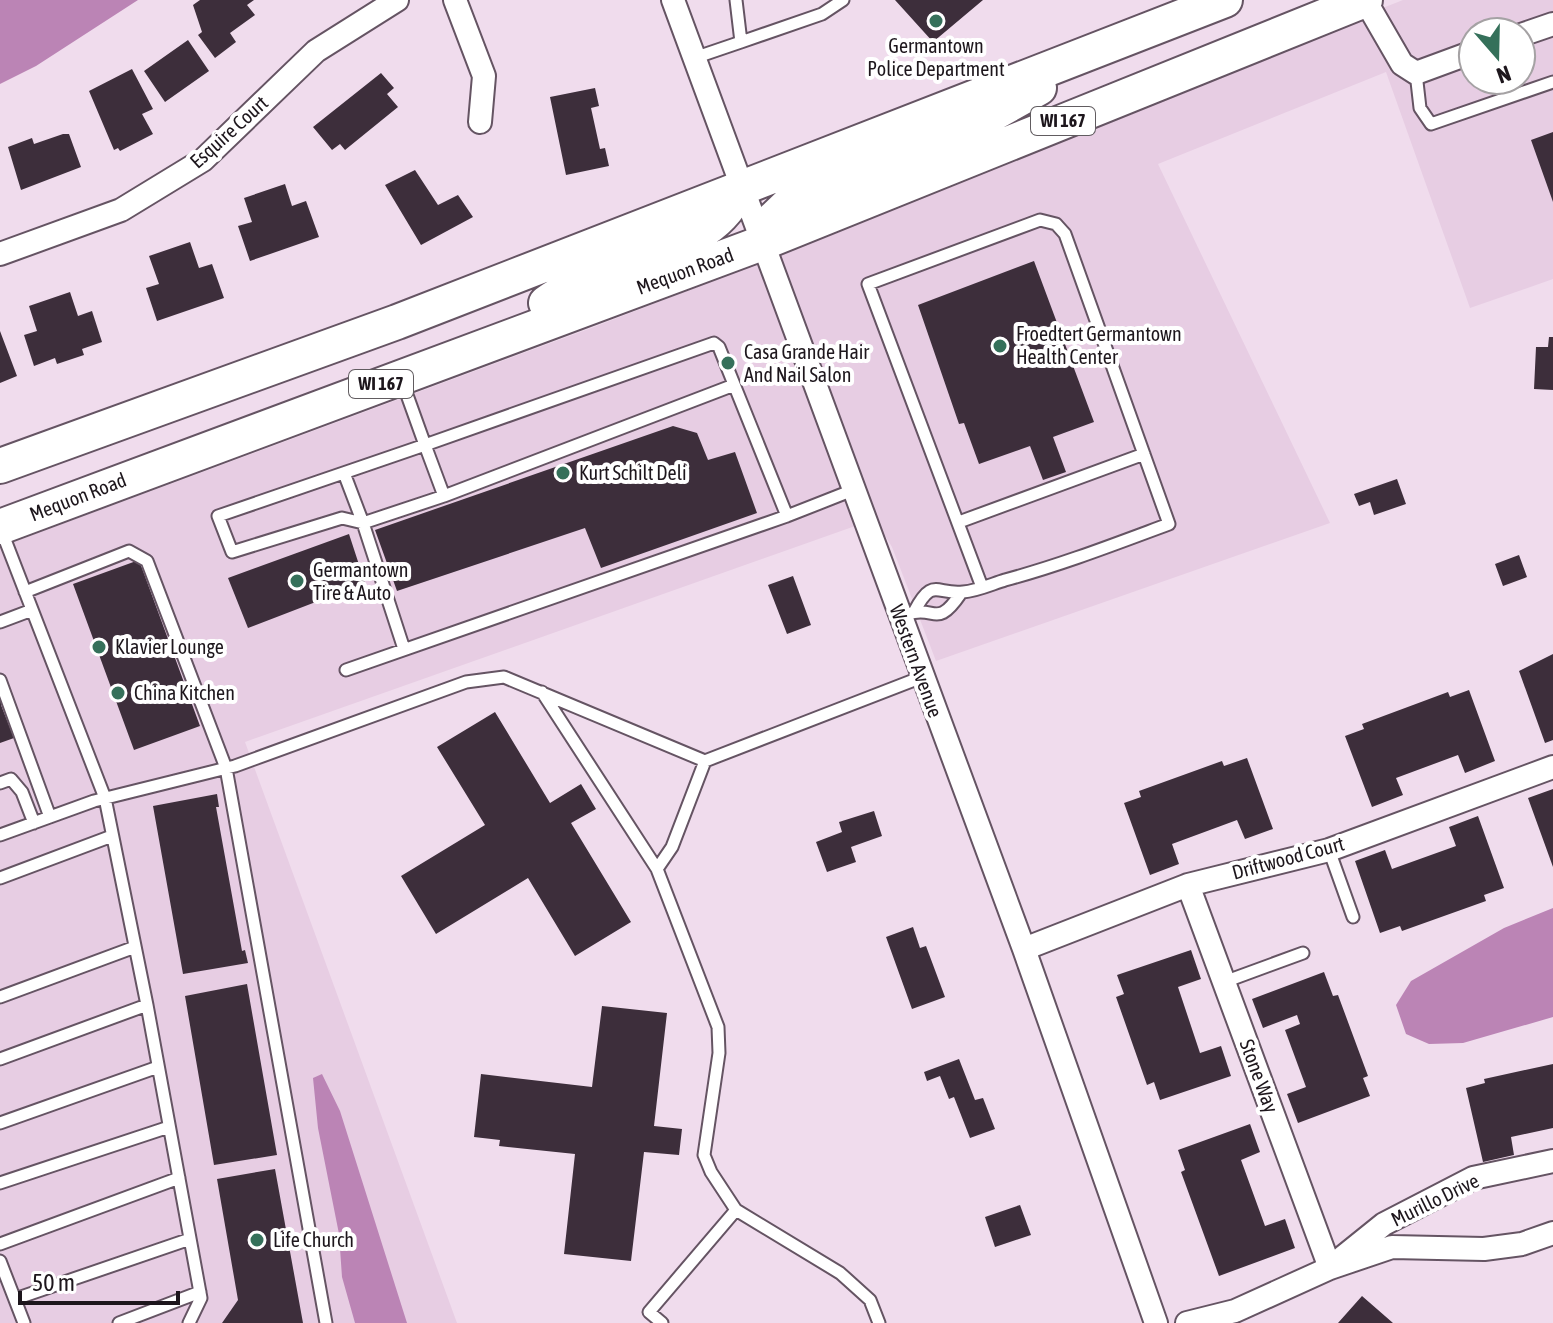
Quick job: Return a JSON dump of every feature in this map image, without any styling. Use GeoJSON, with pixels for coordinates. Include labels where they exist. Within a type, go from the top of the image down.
{"type":"FeatureCollection","features":[{"type":"Feature","properties":{"kind":"main road","name":"WI 167"},"geometry":{"type":"LineString","coordinates":[[0,466],[382,327],[1225,0]]}},
{"type":"Feature","properties":{"kind":"main road","name":"Mequon Road"},"geometry":{"type":"LineString","coordinates":[[0,527],[762,243],[1365,0]]}},
{"type":"Feature","properties":{"kind":"main road"},"geometry":{"type":"LineString","coordinates":[[762,243],[770,222],[791,202],[955,135],[1028,97],[1076,57]]}},
{"type":"Feature","properties":{"kind":"main road"},"geometry":{"type":"LineString","coordinates":[[486,344],[551,299],[628,261],[705,231],[724,216],[740,186]]}},
{"type":"Feature","properties":{"kind":"main road"},"geometry":{"type":"LineString","coordinates":[[382,327],[401,377]]}},
{"type":"Feature","properties":{"kind":"street","name":"Esquire Court"},"geometry":{"type":"LineString","coordinates":[[0,254],[121,210],[203,160],[316,51],[397,0]]}},
{"type":"Feature","properties":{"kind":"street"},"geometry":{"type":"LineString","coordinates":[[455,0],[484,76],[480,122]]}},
{"type":"Feature","properties":{"kind":"street","name":"Western Avenue"},"geometry":{"type":"LineString","coordinates":[[673,0],[853,490],[907,614],[922,677],[1024,949],[1156,1323]]}},
{"type":"Feature","properties":{"kind":"street"},"geometry":{"type":"LineString","coordinates":[[1365,0],[1402,64],[1416,73],[1457,58]]}},
{"type":"Feature","properties":{"kind":"street","name":"Driftwood Court"},"geometry":{"type":"LineString","coordinates":[[1024,949],[1188,885],[1329,850],[1553,767]]}},
{"type":"Feature","properties":{"kind":"street","name":"Stone Way"},"geometry":{"type":"LineString","coordinates":[[1188,885],[1330,1268]]}},
{"type":"Feature","properties":{"kind":"street","name":"Murillo Drive"},"geometry":{"type":"LineString","coordinates":[[1330,1268],[1384,1224],[1473,1178],[1553,1161]]}},
{"type":"Feature","properties":{"kind":"street","name":"Murillo Drive"},"geometry":{"type":"LineString","coordinates":[[1187,1323],[1237,1317],[1330,1268],[1392,1247],[1484,1249],[1522,1244],[1553,1233]]}},
{"type":"Feature","properties":{"kind":"lane"},"geometry":{"type":"LineString","coordinates":[[736,0],[741,42]]}},
{"type":"Feature","properties":{"kind":"lane"},"geometry":{"type":"LineString","coordinates":[[694,58],[822,14],[843,0]]}},
{"type":"Feature","properties":{"kind":"lane"},"geometry":{"type":"LineString","coordinates":[[1416,73],[1420,108],[1431,124],[1553,82]]}},
{"type":"Feature","properties":{"kind":"lane"},"geometry":{"type":"LineString","coordinates":[[907,614],[923,594],[941,587],[961,593],[982,587],[1045,569],[1169,524],[1065,234],[1056,224],[1040,220],[868,284],[982,587]]}},
{"type":"Feature","properties":{"kind":"lane"},"geometry":{"type":"LineString","coordinates":[[734,385],[444,496],[363,523],[342,518],[232,552],[218,516],[714,343],[734,385],[787,516]]}},
{"type":"Feature","properties":{"kind":"lane"},"geometry":{"type":"LineString","coordinates":[[401,377],[444,496]]}},
{"type":"Feature","properties":{"kind":"lane"},"geometry":{"type":"LineString","coordinates":[[959,522],[1144,454]]}},
{"type":"Feature","properties":{"kind":"lane"},"geometry":{"type":"LineString","coordinates":[[344,473],[404,649]]}},
{"type":"Feature","properties":{"kind":"lane"},"geometry":{"type":"LineString","coordinates":[[346,670],[787,516],[853,490]]}},
{"type":"Feature","properties":{"kind":"lane"},"geometry":{"type":"LineString","coordinates":[[0,527],[105,798],[200,1292],[196,1314],[189,1323]]}},
{"type":"Feature","properties":{"kind":"lane"},"geometry":{"type":"LineString","coordinates":[[25,592],[129,551],[140,554],[147,561],[226,768],[326,1323]]}},
{"type":"Feature","properties":{"kind":"lane"},"geometry":{"type":"LineString","coordinates":[[907,614],[932,617],[949,610],[961,593]]}},
{"type":"Feature","properties":{"kind":"lane"},"geometry":{"type":"LineString","coordinates":[[0,622],[32,610]]}},
{"type":"Feature","properties":{"kind":"lane"},"geometry":{"type":"LineString","coordinates":[[0,835],[105,798],[226,768],[466,682],[504,677],[705,761],[922,677]]}},
{"type":"Feature","properties":{"kind":"lane"},"geometry":{"type":"LineString","coordinates":[[0,680],[50,817]]}},
{"type":"Feature","properties":{"kind":"lane"},"geometry":{"type":"LineString","coordinates":[[542,691],[657,869],[718,1027],[719,1053],[704,1155],[736,1210],[840,1273],[870,1300],[879,1323]]}},
{"type":"Feature","properties":{"kind":"lane"},"geometry":{"type":"LineString","coordinates":[[657,869],[672,847],[705,761]]}},
{"type":"Feature","properties":{"kind":"lane"},"geometry":{"type":"LineString","coordinates":[[0,783],[11,779],[18,784],[34,823]]}},
{"type":"Feature","properties":{"kind":"lane"},"geometry":{"type":"LineString","coordinates":[[0,878],[112,836]]}},
{"type":"Feature","properties":{"kind":"lane"},"geometry":{"type":"LineString","coordinates":[[1329,850],[1353,917]]}},
{"type":"Feature","properties":{"kind":"lane"},"geometry":{"type":"LineString","coordinates":[[0,997],[135,947]]}},
{"type":"Feature","properties":{"kind":"lane"},"geometry":{"type":"LineString","coordinates":[[1224,982],[1303,953]]}},
{"type":"Feature","properties":{"kind":"lane"},"geometry":{"type":"LineString","coordinates":[[0,1059],[147,1005]]}},
{"type":"Feature","properties":{"kind":"lane"},"geometry":{"type":"LineString","coordinates":[[0,1123],[158,1067]]}},
{"type":"Feature","properties":{"kind":"lane"},"geometry":{"type":"LineString","coordinates":[[0,1183],[169,1127]]}},
{"type":"Feature","properties":{"kind":"lane"},"geometry":{"type":"LineString","coordinates":[[0,1244],[179,1178]]}},
{"type":"Feature","properties":{"kind":"lane"},"geometry":{"type":"LineString","coordinates":[[662,1323],[649,1312],[736,1210]]}},
{"type":"Feature","properties":{"kind":"lane"},"geometry":{"type":"LineString","coordinates":[[15,1299],[190,1239]]}},
{"type":"Feature","properties":{"kind":"lane"},"geometry":{"type":"LineString","coordinates":[[0,1261],[24,1323]]}},
{"type":"Feature","properties":{"kind":"lane"},"geometry":{"type":"LineString","coordinates":[[119,1323],[200,1292]]}},
{"type":"Feature","properties":{"kind":"shaded area"},"geometry":{"type":"Polygon","coordinates":[[[0,0],[138,0],[36,66],[0,84],[0,0]]]}},
{"type":"Feature","properties":{"kind":"shaded area"},"geometry":{"type":"Polygon","coordinates":[[[1403,0],[1553,0],[1553,279],[1470,308],[1386,72],[1158,164],[1330,523],[936,661],[892,547],[875,519],[245,742],[457,1323],[0,1323],[0,547],[594,327],[828,236],[982,165],[1403,0]]]}},
{"type":"Feature","properties":{"kind":"shaded area"},"geometry":{"type":"Polygon","coordinates":[[[1553,908],[1553,1017],[1463,1043],[1429,1044],[1406,1034],[1396,1005],[1411,981],[1504,928],[1553,908]]]}},
{"type":"Feature","properties":{"kind":"shaded area"},"geometry":{"type":"Polygon","coordinates":[[[322,1074],[340,1111],[407,1323],[355,1323],[342,1277],[339,1234],[318,1128],[313,1078],[322,1074]]]}},
{"type":"Feature","properties":{"kind":"building"},"geometry":{"type":"Polygon","coordinates":[[[200,0],[254,0],[247,5],[255,15],[230,33],[236,42],[215,58],[198,35],[202,32],[193,5],[200,0]]]}},
{"type":"Feature","properties":{"kind":"building","name":"Germantown Police Department"},"geometry":{"type":"Polygon","coordinates":[[[895,0],[983,0],[933,42],[895,0]]]}},
{"type":"Feature","properties":{"kind":"building"},"geometry":{"type":"Polygon","coordinates":[[[188,40],[209,71],[165,102],[144,71],[188,40]]]}},
{"type":"Feature","properties":{"kind":"building"},"geometry":{"type":"Polygon","coordinates":[[[132,69],[153,109],[142,114],[153,134],[120,151],[118,148],[114,150],[89,91],[132,69]]]}},
{"type":"Feature","properties":{"kind":"building"},"geometry":{"type":"Polygon","coordinates":[[[381,73],[394,88],[387,94],[398,107],[345,150],[340,144],[332,150],[313,127],[381,73]]]}},
{"type":"Feature","properties":{"kind":"building"},"geometry":{"type":"Polygon","coordinates":[[[595,88],[599,106],[591,108],[600,149],[605,148],[609,166],[566,175],[550,97],[595,88]]]}},
{"type":"Feature","properties":{"kind":"building"},"geometry":{"type":"Polygon","coordinates":[[[1553,132],[1553,202],[1531,140],[1553,132]]]}},
{"type":"Feature","properties":{"kind":"building"},"geometry":{"type":"Polygon","coordinates":[[[69,134],[81,167],[21,190],[8,147],[32,138],[34,144],[69,134]]]}},
{"type":"Feature","properties":{"kind":"building"},"geometry":{"type":"Polygon","coordinates":[[[415,170],[438,205],[458,195],[473,217],[421,245],[385,185],[415,170]]]}},
{"type":"Feature","properties":{"kind":"building"},"geometry":{"type":"Polygon","coordinates":[[[285,184],[292,206],[306,201],[319,237],[250,261],[238,226],[252,222],[244,198],[285,184]]]}},
{"type":"Feature","properties":{"kind":"building"},"geometry":{"type":"Polygon","coordinates":[[[190,242],[199,268],[212,264],[224,298],[157,321],[146,288],[159,284],[149,256],[190,242]]]}},
{"type":"Feature","properties":{"kind":"building","name":"Froedtert Germantown Health Center"},"geometry":{"type":"Polygon","coordinates":[[[1034,261],[1094,422],[1053,437],[1066,472],[1043,480],[1030,446],[979,464],[964,423],[959,424],[918,305],[1034,261]]]}},
{"type":"Feature","properties":{"kind":"building"},"geometry":{"type":"Polygon","coordinates":[[[70,292],[78,316],[92,311],[102,342],[82,349],[84,355],[57,364],[55,358],[34,366],[24,335],[37,331],[29,306],[70,292]]]}},
{"type":"Feature","properties":{"kind":"building"},"geometry":{"type":"Polygon","coordinates":[[[0,331],[17,376],[0,383],[0,331]]]}},
{"type":"Feature","properties":{"kind":"building"},"geometry":{"type":"Polygon","coordinates":[[[1549,337],[1553,337],[1553,390],[1534,389],[1536,347],[1548,347],[1549,337]]]}},
{"type":"Feature","properties":{"kind":"building"},"geometry":{"type":"Polygon","coordinates":[[[673,426],[697,433],[708,460],[735,452],[757,513],[601,568],[585,528],[397,591],[375,530],[673,426]]]}},
{"type":"Feature","properties":{"kind":"building"},"geometry":{"type":"Polygon","coordinates":[[[1397,479],[1406,504],[1374,515],[1370,502],[1359,506],[1354,494],[1397,479]]]}},
{"type":"Feature","properties":{"kind":"building","name":"Germantown Tire & Auto"},"geometry":{"type":"Polygon","coordinates":[[[349,534],[365,583],[248,628],[228,578],[349,534]]]}},
{"type":"Feature","properties":{"kind":"building"},"geometry":{"type":"Polygon","coordinates":[[[1519,555],[1527,577],[1503,586],[1495,564],[1519,555]]]}},
{"type":"Feature","properties":{"kind":"building"},"geometry":{"type":"Polygon","coordinates":[[[139,560],[200,726],[134,750],[73,584],[139,560]]]}},
{"type":"Feature","properties":{"kind":"building"},"geometry":{"type":"Polygon","coordinates":[[[793,576],[811,625],[787,634],[768,585],[793,576]]]}},
{"type":"Feature","properties":{"kind":"building"},"geometry":{"type":"Polygon","coordinates":[[[1553,654],[1553,740],[1545,743],[1519,671],[1553,654]]]}},
{"type":"Feature","properties":{"kind":"building"},"geometry":{"type":"Polygon","coordinates":[[[0,684],[7,702],[1,705],[14,738],[0,743],[0,684]]]}},
{"type":"Feature","properties":{"kind":"building"},"geometry":{"type":"Polygon","coordinates":[[[1469,690],[1495,761],[1465,773],[1458,755],[1396,778],[1403,795],[1372,807],[1345,736],[1364,729],[1362,724],[1448,692],[1450,697],[1469,690]]]}},
{"type":"Feature","properties":{"kind":"building"},"geometry":{"type":"Polygon","coordinates":[[[495,712],[550,803],[581,784],[596,809],[571,823],[631,922],[575,956],[528,878],[436,934],[401,876],[485,825],[437,747],[495,712]]]}},
{"type":"Feature","properties":{"kind":"building"},"geometry":{"type":"Polygon","coordinates":[[[1247,758],[1273,829],[1245,839],[1237,820],[1172,844],[1179,864],[1150,875],[1124,803],[1141,797],[1139,791],[1222,761],[1224,766],[1247,758]]]}},
{"type":"Feature","properties":{"kind":"building"},"geometry":{"type":"Polygon","coordinates":[[[1553,789],[1553,867],[1528,798],[1553,789]]]}},
{"type":"Feature","properties":{"kind":"building"},"geometry":{"type":"Polygon","coordinates":[[[217,794],[219,807],[216,807],[242,951],[245,950],[248,963],[183,974],[153,806],[217,794]]]}},
{"type":"Feature","properties":{"kind":"building"},"geometry":{"type":"Polygon","coordinates":[[[874,811],[882,836],[851,847],[856,862],[827,872],[816,842],[842,832],[839,822],[874,811]]]}},
{"type":"Feature","properties":{"kind":"building"},"geometry":{"type":"Polygon","coordinates":[[[1478,816],[1504,888],[1484,895],[1486,901],[1402,931],[1400,926],[1380,933],[1355,861],[1385,850],[1392,869],[1456,846],[1449,827],[1478,816]]]}},
{"type":"Feature","properties":{"kind":"building"},"geometry":{"type":"Polygon","coordinates":[[[913,927],[920,948],[926,946],[945,997],[912,1009],[886,937],[913,927]]]}},
{"type":"Feature","properties":{"kind":"building"},"geometry":{"type":"Polygon","coordinates":[[[1191,950],[1201,979],[1178,987],[1200,1053],[1221,1046],[1231,1076],[1160,1100],[1154,1082],[1147,1085],[1116,997],[1124,994],[1117,975],[1191,950]]]}},
{"type":"Feature","properties":{"kind":"building"},"geometry":{"type":"Polygon","coordinates":[[[1324,972],[1333,996],[1338,995],[1368,1076],[1363,1078],[1370,1096],[1298,1123],[1287,1094],[1306,1087],[1285,1030],[1300,1024],[1297,1015],[1263,1028],[1252,999],[1324,972]]]}},
{"type":"Feature","properties":{"kind":"building"},"geometry":{"type":"Polygon","coordinates":[[[247,984],[277,1155],[214,1165],[185,996],[247,984]]]}},
{"type":"Feature","properties":{"kind":"building"},"geometry":{"type":"Polygon","coordinates":[[[602,1006],[667,1013],[654,1126],[682,1129],[679,1155],[644,1152],[631,1261],[564,1254],[575,1154],[499,1146],[500,1140],[474,1137],[481,1074],[592,1087],[602,1006]]]}},
{"type":"Feature","properties":{"kind":"building"},"geometry":{"type":"Polygon","coordinates":[[[959,1059],[975,1100],[983,1098],[995,1129],[970,1138],[954,1097],[949,1099],[940,1076],[927,1081],[924,1072],[959,1059]]]}},
{"type":"Feature","properties":{"kind":"building"},"geometry":{"type":"Polygon","coordinates":[[[1553,1064],[1553,1128],[1511,1137],[1514,1155],[1483,1162],[1466,1088],[1485,1083],[1484,1079],[1553,1064]]]}},
{"type":"Feature","properties":{"kind":"building"},"geometry":{"type":"Polygon","coordinates":[[[1250,1124],[1260,1152],[1241,1160],[1265,1226],[1285,1219],[1295,1248],[1219,1276],[1181,1172],[1185,1170],[1178,1150],[1250,1124]]]}},
{"type":"Feature","properties":{"kind":"building","name":"Life Church"},"geometry":{"type":"Polygon","coordinates":[[[275,1169],[303,1323],[222,1323],[238,1300],[217,1179],[275,1169]]]}},
{"type":"Feature","properties":{"kind":"building"},"geometry":{"type":"Polygon","coordinates":[[[1020,1205],[1031,1235],[995,1247],[985,1217],[1020,1205]]]}},
{"type":"Feature","properties":{"kind":"building"},"geometry":{"type":"Polygon","coordinates":[[[1362,1296],[1393,1323],[1338,1323],[1362,1296]]]}},
{"type":"Feature","properties":{"kind":"place","name":"Germantown Police Department"},"geometry":{"type":"Point","coordinates":[936,21]}},
{"type":"Feature","properties":{"kind":"place","name":"Froedtert Germantown Health Center"},"geometry":{"type":"Point","coordinates":[1000,346]}},
{"type":"Feature","properties":{"kind":"place","name":"Casa Grande Hair And Nail Salon"},"geometry":{"type":"Point","coordinates":[728,363]}},
{"type":"Feature","properties":{"kind":"place","name":"Kurt Schilt Deli"},"geometry":{"type":"Point","coordinates":[563,473]}},
{"type":"Feature","properties":{"kind":"place","name":"Germantown Tire & Auto"},"geometry":{"type":"Point","coordinates":[297,581]}},
{"type":"Feature","properties":{"kind":"place","name":"Klavier Lounge"},"geometry":{"type":"Point","coordinates":[99,647]}},
{"type":"Feature","properties":{"kind":"place","name":"China Kitchen"},"geometry":{"type":"Point","coordinates":[118,693]}},
{"type":"Feature","properties":{"kind":"place","name":"Life Church"},"geometry":{"type":"Point","coordinates":[257,1240]}}]}
